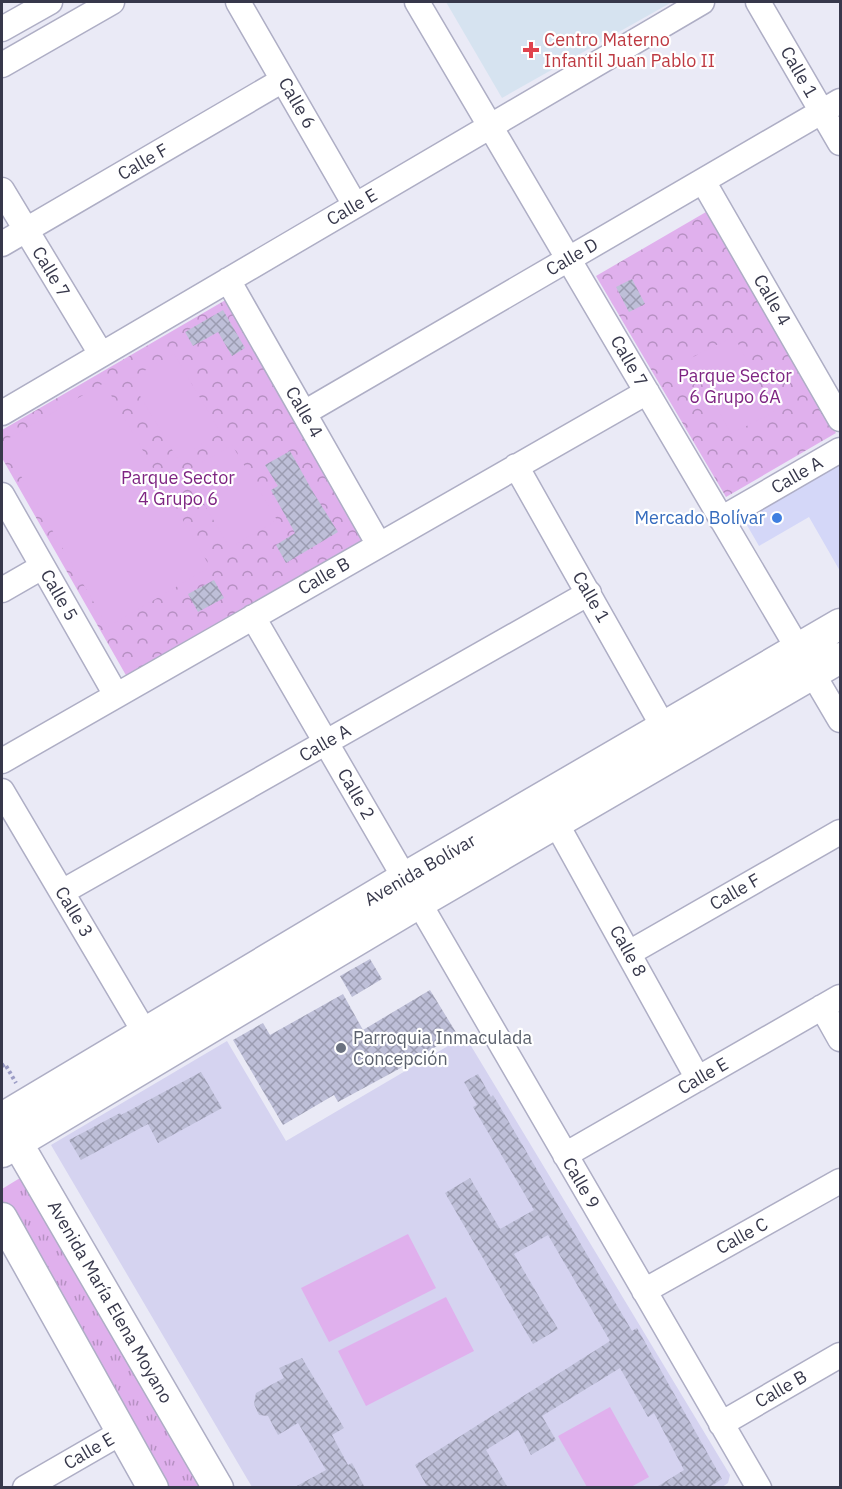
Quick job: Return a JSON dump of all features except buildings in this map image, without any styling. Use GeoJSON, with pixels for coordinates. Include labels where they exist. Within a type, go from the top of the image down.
{"type":"FeatureCollection","features":[{"type":"Feature","properties":{"kind":"street"},"geometry":{"type":"LineString","coordinates":[[2,29],[50,2]]}},
{"type":"Feature","properties":{"kind":"street"},"geometry":{"type":"LineString","coordinates":[[2,65],[112,2]]}},
{"type":"Feature","properties":{"kind":"street","name":"Calle 6"},"geometry":{"type":"LineString","coordinates":[[238,2],[356,205]]}},
{"type":"Feature","properties":{"kind":"street","name":"Calle 7"},"geometry":{"type":"LineString","coordinates":[[417,2],[840,720]]}},
{"type":"Feature","properties":{"kind":"street","name":"Calle E"},"geometry":{"type":"LineString","coordinates":[[2,413],[702,2]]}},
{"type":"Feature","properties":{"kind":"street","name":"Calle 1"},"geometry":{"type":"LineString","coordinates":[[758,2],[831,106],[840,143]]}},
{"type":"Feature","properties":{"kind":"street","name":"Calle F"},"geometry":{"type":"LineString","coordinates":[[2,244],[284,80]]}},
{"type":"Feature","properties":{"kind":"street","name":"Calle D"},"geometry":{"type":"LineString","coordinates":[[304,413],[831,106]]}},
{"type":"Feature","properties":{"kind":"street","name":"Calle 4"},"geometry":{"type":"LineString","coordinates":[[703,181],[840,419]]}},
{"type":"Feature","properties":{"kind":"street","name":"Calle 7"},"geometry":{"type":"LineString","coordinates":[[2,190],[101,354]]}},
{"type":"Feature","properties":{"kind":"street","name":"Calle 4"},"geometry":{"type":"LineString","coordinates":[[228,280],[380,545]]}},
{"type":"Feature","properties":{"kind":"street","name":"Calle B"},"geometry":{"type":"LineString","coordinates":[[2,761],[647,392]]}},
{"type":"Feature","properties":{"kind":"street","name":"Calle A"},"geometry":{"type":"LineString","coordinates":[[722,519],[840,450]]}},
{"type":"Feature","properties":{"kind":"street","name":"Calle 1"},"geometry":{"type":"LineString","coordinates":[[516,466],[664,728]]}},
{"type":"Feature","properties":{"kind":"street","name":"Calle 5"},"geometry":{"type":"LineString","coordinates":[[2,495],[116,695]]}},
{"type":"Feature","properties":{"kind":"street"},"geometry":{"type":"LineString","coordinates":[[2,590],[42,567]]}},
{"type":"Feature","properties":{"kind":"street","name":"Calle A"},"geometry":{"type":"LineString","coordinates":[[62,892],[589,593]]}},
{"type":"Feature","properties":{"kind":"street","name":"Calle 2"},"geometry":{"type":"LineString","coordinates":[[253,617],[412,891]]}},
{"type":"Feature","properties":{"kind":"street","name":"Avenida Bolívar"},"geometry":{"type":"LineString","coordinates":[[10,1147],[664,728],[840,624]]}},
{"type":"Feature","properties":{"kind":"street","name":"Avenida Bolívar"},"geometry":{"type":"LineString","coordinates":[[2,1118],[145,1033],[412,891],[556,823],[840,658]]}},
{"type":"Feature","properties":{"kind":"street","name":"Calle 3"},"geometry":{"type":"LineString","coordinates":[[2,791],[145,1033]]}},
{"type":"Feature","properties":{"kind":"street","name":"Calle 8"},"geometry":{"type":"LineString","coordinates":[[556,823],[698,1079]]}},
{"type":"Feature","properties":{"kind":"street","name":"Calle F"},"geometry":{"type":"LineString","coordinates":[[629,953],[840,832]]}},
{"type":"Feature","properties":{"kind":"street","name":"Calle 9"},"geometry":{"type":"LineString","coordinates":[[412,891],[721,1424],[753,1486]]}},
{"type":"Feature","properties":{"kind":"street"},"geometry":{"type":"LineString","coordinates":[[831,1002],[840,1039]]}},
{"type":"Feature","properties":{"kind":"street","name":"Calle E"},"geometry":{"type":"LineString","coordinates":[[565,1155],[831,1002]]}},
{"type":"Feature","properties":{"kind":"street","name":"Avenida María Elena Moyano"},"geometry":{"type":"LineString","coordinates":[[2,1118],[10,1147],[218,1488]]}},
{"type":"Feature","properties":{"kind":"street","name":"Calle C"},"geometry":{"type":"LineString","coordinates":[[644,1290],[840,1181]]}},
{"type":"Feature","properties":{"kind":"street"},"geometry":{"type":"LineString","coordinates":[[2,1218],[153,1488]]}},
{"type":"Feature","properties":{"kind":"street","name":"Calle B"},"geometry":{"type":"LineString","coordinates":[[721,1424],[840,1355]]}},
{"type":"Feature","properties":{"kind":"street","name":"Calle E"},"geometry":{"type":"LineString","coordinates":[[25,1488],[122,1432]]}},
{"type":"Feature","properties":{"kind":"shaded area","name":"Centro Materno Infantil Juan Pablo II"},"geometry":{"type":"Polygon","coordinates":[[[446,2],[672,2],[502,98],[446,2]]]}},
{"type":"Feature","properties":{"kind":"shaded area","name":"Mercado Bolívar"},"geometry":{"type":"Polygon","coordinates":[[[840,464],[840,571],[809,517],[759,546],[744,520],[840,464]]]}},
{"type":"Feature","properties":{"kind":"shaded area"},"geometry":{"type":"Polygon","coordinates":[[[465,1036],[730,1475],[728,1483],[721,1488],[252,1487],[51,1145],[227,1041],[286,1141],[465,1036]]]}},
{"type":"Feature","properties":{"kind":"green space","name":"Parque Sector 6 Grupo 6A"},"geometry":{"type":"Polygon","coordinates":[[[706,212],[836,433],[726,497],[596,276],[706,212]]]}},
{"type":"Feature","properties":{"kind":"green space","name":"Parque Sector 4 Grupo 6"},"geometry":{"type":"Polygon","coordinates":[[[229,298],[369,541],[127,677],[2,458],[2,430],[229,298]]]}},
{"type":"Feature","properties":{"kind":"green space"},"geometry":{"type":"Polygon","coordinates":[[[734,336],[774,412],[731,434],[691,358],[734,336]]]}},
{"type":"Feature","properties":{"kind":"green space"},"geometry":{"type":"Polygon","coordinates":[[[174,354],[221,433],[177,458],[130,379],[174,354]]]}},
{"type":"Feature","properties":{"kind":"green space"},"geometry":{"type":"Polygon","coordinates":[[[104,383],[210,567],[108,627],[2,443],[104,383]]]}},
{"type":"Feature","properties":{"kind":"green space"},"geometry":{"type":"Polygon","coordinates":[[[232,445],[277,520],[230,548],[185,472],[232,445]]]}},
{"type":"Feature","properties":{"kind":"green space"},"geometry":{"type":"Polygon","coordinates":[[[20,1178],[200,1487],[169,1487],[2,1200],[2,1189],[20,1178]]]}},
{"type":"Feature","properties":{"kind":"green space"},"geometry":{"type":"Polygon","coordinates":[[[408,1234],[436,1288],[329,1342],[301,1288],[408,1234]]]}},
{"type":"Feature","properties":{"kind":"green space"},"geometry":{"type":"Polygon","coordinates":[[[446,1297],[474,1351],[366,1406],[338,1351],[446,1297]]]}},
{"type":"Feature","properties":{"kind":"green space"},"geometry":{"type":"Polygon","coordinates":[[[610,1407],[649,1477],[631,1487],[587,1487],[558,1436],[610,1407]]]}},
{"type":"Feature","properties":{"kind":"place","name":"Centro Materno Infantil Juan Pablo II"},"geometry":{"type":"Point","coordinates":[531,50]}},
{"type":"Feature","properties":{"kind":"place","name":"Mercado Bolívar"},"geometry":{"type":"Point","coordinates":[777,518]}},
{"type":"Feature","properties":{"kind":"place","name":"Parroquia Inmaculada Concepción"},"geometry":{"type":"Point","coordinates":[341,1048]}}]}
